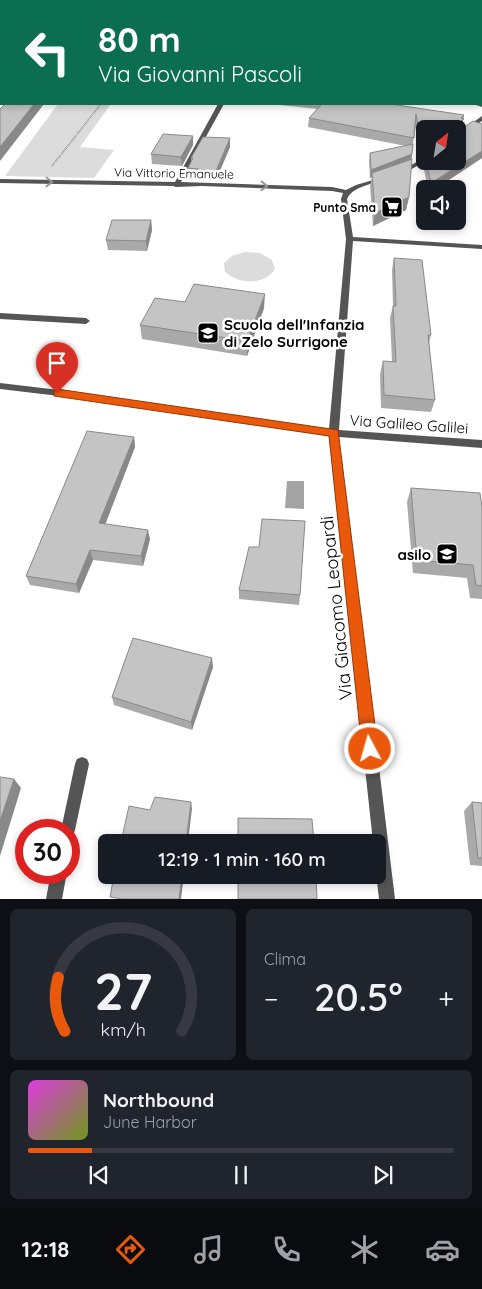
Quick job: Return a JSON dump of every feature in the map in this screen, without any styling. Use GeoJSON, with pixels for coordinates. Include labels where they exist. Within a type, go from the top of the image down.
{"type":"FeatureCollection","features":[{"type":"Feature","properties":{"kind":"street"},"geometry":{"type":"LineString","coordinates":[[176,185],[220,105]]}},
{"type":"Feature","properties":{"kind":"street"},"geometry":{"type":"LineString","coordinates":[[466,129],[480,119]]}},
{"type":"Feature","properties":{"kind":"street"},"geometry":{"type":"LineString","coordinates":[[347,192],[358,186],[402,173],[416,164]]}},
{"type":"Feature","properties":{"kind":"street","name":"Via Vittorio Emanuele"},"geometry":{"type":"LineString","coordinates":[[0,181],[332,189],[347,192]]}},
{"type":"Feature","properties":{"kind":"street","name":"Via Giacomo Leopardi"},"geometry":{"type":"LineString","coordinates":[[347,192],[344,199],[350,239],[334,433],[387,899]]}},
{"type":"Feature","properties":{"kind":"street"},"geometry":{"type":"LineString","coordinates":[[350,239],[482,247]]}},
{"type":"Feature","properties":{"kind":"street"},"geometry":{"type":"LineString","coordinates":[[0,316],[86,321]]}},
{"type":"Feature","properties":{"kind":"street","name":"Via Galileo Galilei"},"geometry":{"type":"LineString","coordinates":[[0,386],[334,433],[482,444]]}},
{"type":"Feature","properties":{"kind":"street"},"geometry":{"type":"LineString","coordinates":[[70,819],[82,764]]}},
{"type":"Feature","properties":{"kind":"street"},"geometry":{"type":"LineString","coordinates":[[54,899],[57,884]]}},
{"type":"Feature","properties":{"kind":"path"},"geometry":{"type":"LineString","coordinates":[[42,182],[100,105]]}},
{"type":"Feature","properties":{"kind":"shaded area"},"geometry":{"type":"Polygon","coordinates":[[[57,105],[110,105],[80,147],[114,150],[94,178],[5,176],[57,105]]]}},
{"type":"Feature","properties":{"kind":"shaded area"},"geometry":{"type":"Polygon","coordinates":[[[245,252],[260,253],[272,260],[275,269],[270,275],[258,281],[244,281],[230,276],[225,272],[224,263],[232,256],[245,252]]]}},
{"type":"Feature","properties":{"kind":"shaded area"},"geometry":{"type":"Polygon","coordinates":[[[287,481],[304,481],[304,509],[285,508],[287,481]]]}},
{"type":"Feature","properties":{"kind":"building"},"geometry":{"type":"Polygon","coordinates":[[[4,105],[33,105],[0,147],[0,109],[4,105]]]}},
{"type":"Feature","properties":{"kind":"building"},"geometry":{"type":"Polygon","coordinates":[[[321,105],[397,105],[464,115],[461,118],[464,119],[463,120],[417,120],[416,114],[414,138],[309,118],[321,105]]]}},
{"type":"Feature","properties":{"kind":"building"},"geometry":{"type":"Polygon","coordinates":[[[473,121],[482,124],[482,151],[466,161],[466,126],[473,121]]]}},
{"type":"Feature","properties":{"kind":"building"},"geometry":{"type":"Polygon","coordinates":[[[163,134],[193,136],[181,157],[151,154],[163,134]]]}},
{"type":"Feature","properties":{"kind":"building"},"geometry":{"type":"Polygon","coordinates":[[[203,137],[230,138],[216,171],[188,168],[193,158],[191,158],[203,137]]]}},
{"type":"Feature","properties":{"kind":"building"},"geometry":{"type":"Polygon","coordinates":[[[413,144],[412,154],[371,170],[370,153],[413,144]]]}},
{"type":"Feature","properties":{"kind":"building"},"geometry":{"type":"Polygon","coordinates":[[[412,159],[409,197],[375,213],[372,173],[412,159]]]}},
{"type":"Feature","properties":{"kind":"building"},"geometry":{"type":"Polygon","coordinates":[[[428,170],[452,170],[436,180],[430,180],[428,170]]]}},
{"type":"Feature","properties":{"kind":"building"},"geometry":{"type":"Polygon","coordinates":[[[112,220],[151,220],[146,241],[106,240],[112,220]]]}},
{"type":"Feature","properties":{"kind":"building"},"geometry":{"type":"Polygon","coordinates":[[[394,258],[422,260],[431,335],[428,335],[435,400],[384,395],[383,361],[396,362],[393,306],[396,306],[394,258]]]}},
{"type":"Feature","properties":{"kind":"building"},"geometry":{"type":"Polygon","coordinates":[[[194,284],[265,294],[247,341],[140,325],[155,298],[185,302],[194,284]]]}},
{"type":"Feature","properties":{"kind":"building"},"geometry":{"type":"Polygon","coordinates":[[[87,431],[134,437],[99,523],[148,530],[141,556],[90,550],[76,584],[26,576],[87,431]]]}},
{"type":"Feature","properties":{"kind":"building","name":"asilo"},"geometry":{"type":"Polygon","coordinates":[[[411,488],[480,493],[482,507],[482,586],[476,585],[473,565],[417,560],[411,488]]]}},
{"type":"Feature","properties":{"kind":"building"},"geometry":{"type":"Polygon","coordinates":[[[262,519],[305,521],[300,595],[239,590],[249,547],[259,547],[262,519]]]}},
{"type":"Feature","properties":{"kind":"building"},"geometry":{"type":"Polygon","coordinates":[[[133,638],[212,658],[191,722],[112,697],[133,638]]]}},
{"type":"Feature","properties":{"kind":"building"},"geometry":{"type":"Polygon","coordinates":[[[0,777],[14,779],[0,821],[0,777]]]}},
{"type":"Feature","properties":{"kind":"building"},"geometry":{"type":"Polygon","coordinates":[[[155,797],[191,802],[187,834],[123,834],[129,806],[150,810],[155,797]]]}},
{"type":"Feature","properties":{"kind":"building"},"geometry":{"type":"Polygon","coordinates":[[[472,802],[482,803],[482,858],[478,858],[472,802]]]}},
{"type":"Feature","properties":{"kind":"building"},"geometry":{"type":"Polygon","coordinates":[[[238,818],[312,819],[313,834],[238,834],[238,818]]]}},
{"type":"Feature","properties":{"kind":"building"},"geometry":{"type":"Polygon","coordinates":[[[112,884],[181,884],[179,899],[122,899],[110,897],[112,884]]]}},
{"type":"Feature","properties":{"kind":"building"},"geometry":{"type":"Polygon","coordinates":[[[238,884],[316,884],[317,899],[238,899],[238,884]]]}},
{"type":"Feature","properties":{"kind":"place","name":"Punto Sma"},"geometry":{"type":"Point","coordinates":[392,207]}},
{"type":"Feature","properties":{"kind":"place","name":"Scuola dell'Infanzia di Zelo Surrigone"},"geometry":{"type":"Point","coordinates":[208,333]}},
{"type":"Feature","properties":{"kind":"place","name":"asilo"},"geometry":{"type":"Point","coordinates":[447,554]}},
{"type":"Feature","properties":{"kind":"route"},"geometry":{"type":"LineString","coordinates":[[57,393],[334,433],[370,749]]}}]}
